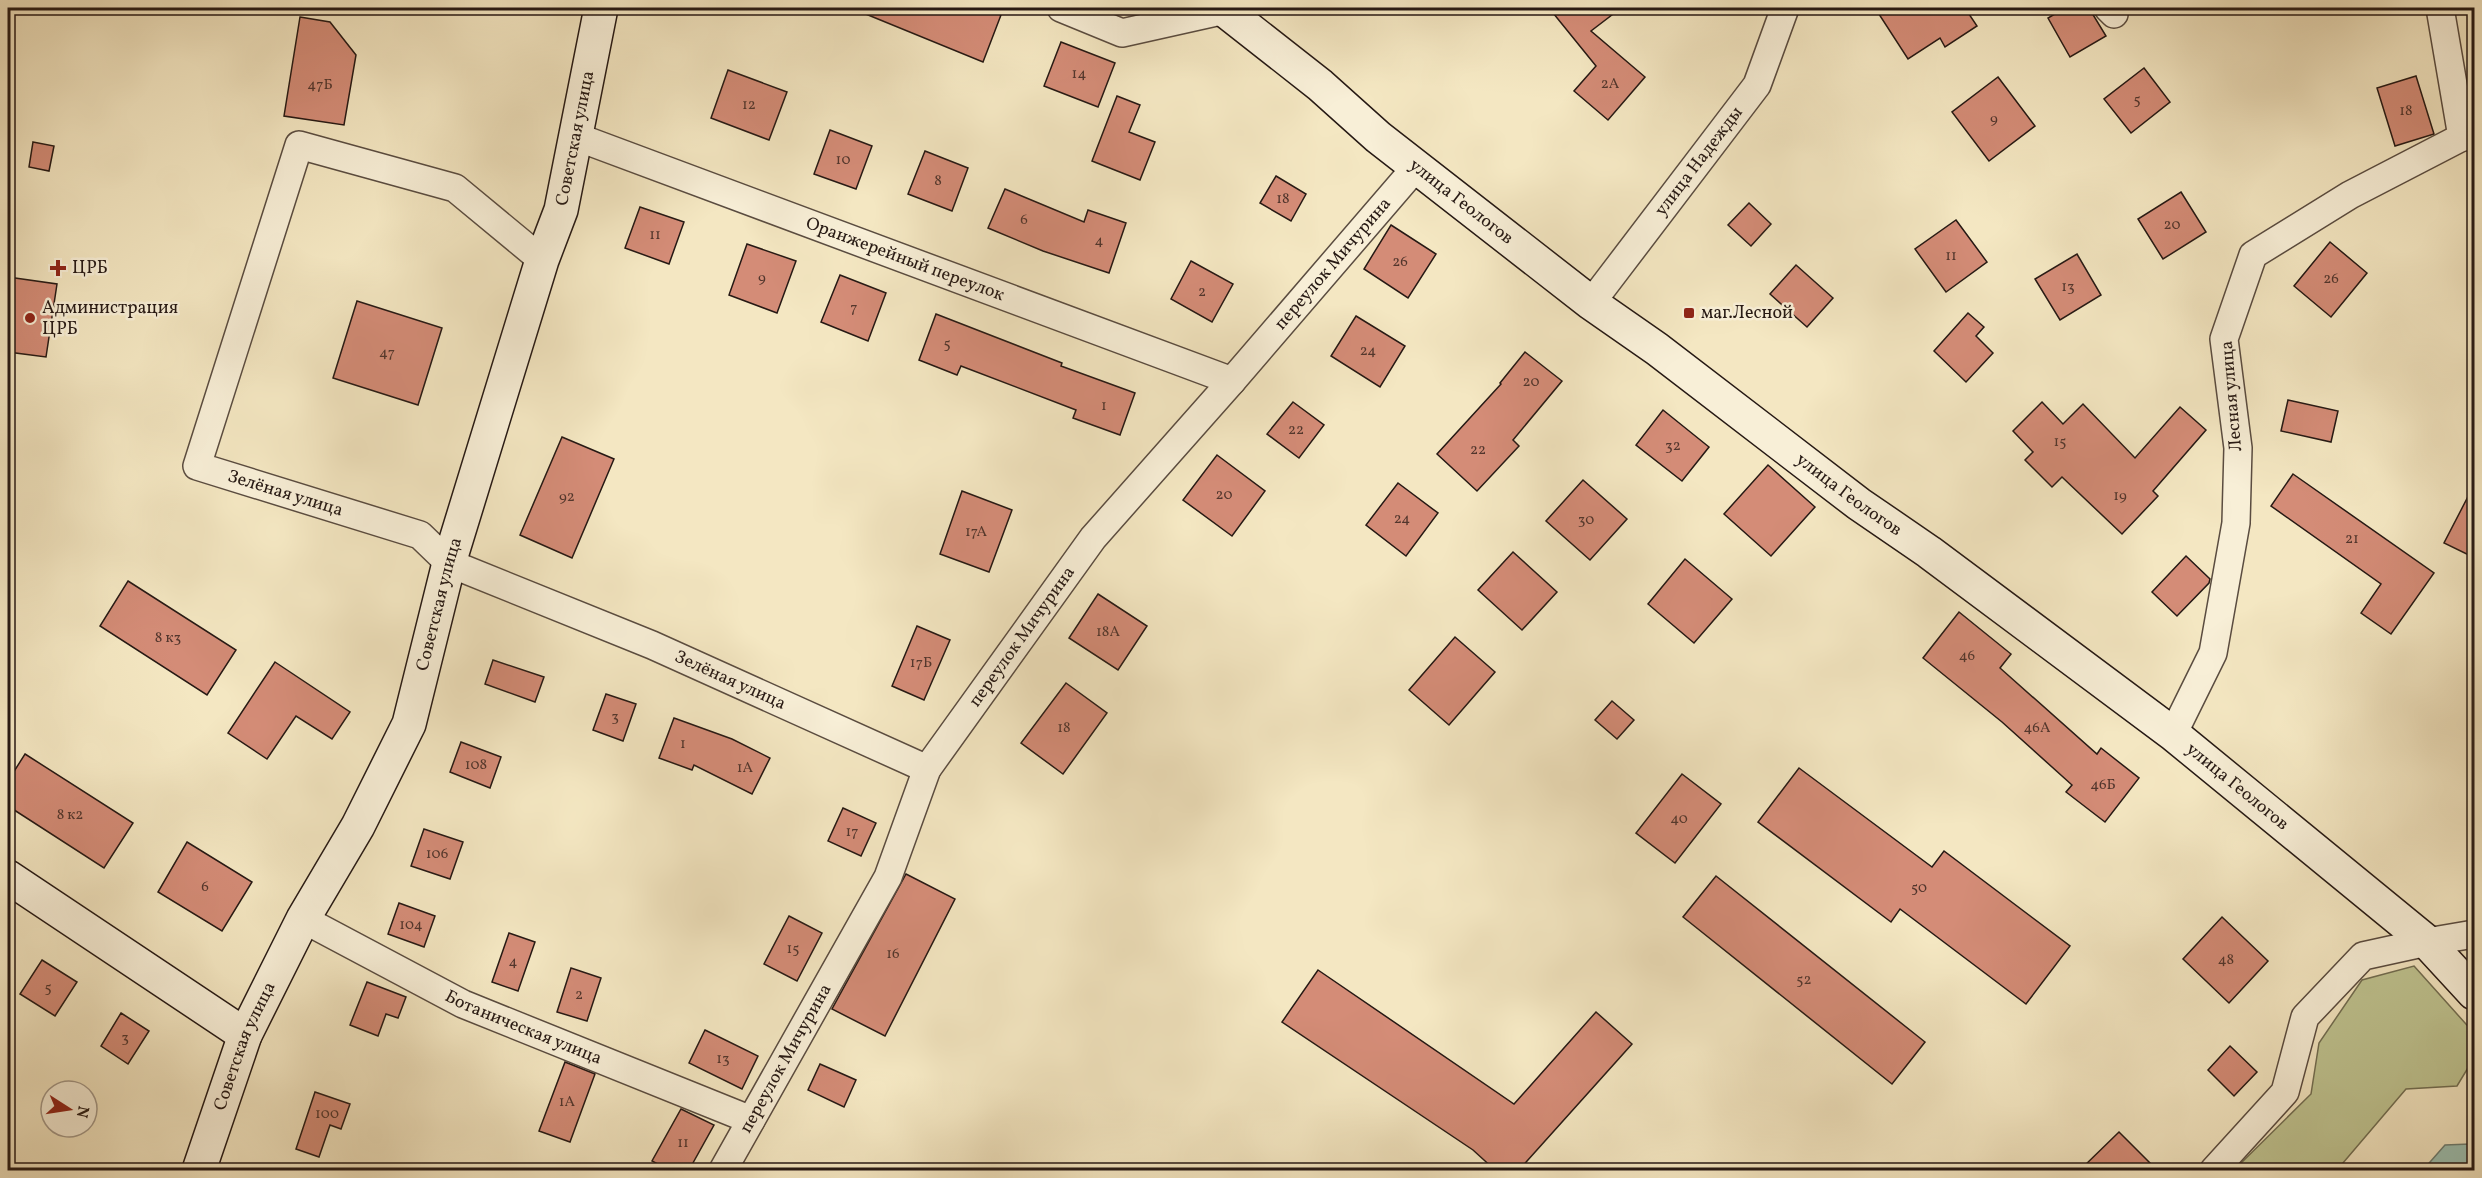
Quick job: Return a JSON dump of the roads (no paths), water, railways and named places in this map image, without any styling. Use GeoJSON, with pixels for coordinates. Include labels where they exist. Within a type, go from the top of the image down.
{"type":"FeatureCollection","features":[{"type":"Feature","properties":{"kind":"street","name":"Советская улица"},"geometry":{"type":"LineString","coordinates":[[199,1170],[245,1035],[303,918],[358,826],[409,724],[449,563],[542,260],[561,210],[601,8]]}},
{"type":"Feature","properties":{"kind":"street"},"geometry":{"type":"LineString","coordinates":[[1061,8],[1122,33],[1223,9]]}},
{"type":"Feature","properties":{"kind":"street","name":"улица Надежды"},"geometry":{"type":"LineString","coordinates":[[1591,303],[1756,85],[1785,8]]}},
{"type":"Feature","properties":{"kind":"street","name":"Лесная улица"},"geometry":{"type":"LineString","coordinates":[[2173,734],[2213,653],[2234,535],[2238,448],[2224,339],[2253,255],[2350,195],[2468,136],[2440,8]]}},
{"type":"Feature","properties":{"kind":"street","name":"улица Геологов"},"geometry":{"type":"LineString","coordinates":[[1223,9],[1320,85],[1378,137],[1591,303],[1657,349],[1859,504],[1929,552],[2173,734],[2427,942],[2472,991]]}},
{"type":"Feature","properties":{"kind":"street","name":"Оранжерейный переулок"},"geometry":{"type":"LineString","coordinates":[[577,137],[1232,381]]}},
{"type":"Feature","properties":{"kind":"street","name":"Зелёная улица"},"geometry":{"type":"LineString","coordinates":[[542,260],[455,188],[299,145],[197,466],[420,535],[449,563],[652,645],[927,769]]}},
{"type":"Feature","properties":{"kind":"street","name":"переулок Мичурина"},"geometry":{"type":"LineString","coordinates":[[723,1170],[888,877],[927,769],[1093,538],[1417,166]]}},
{"type":"Feature","properties":{"kind":"street"},"geometry":{"type":"LineString","coordinates":[[8,877],[245,1035]]}},
{"type":"Feature","properties":{"kind":"street","name":"Ботаническая улица"},"geometry":{"type":"LineString","coordinates":[[303,918],[463,1004],[751,1120]]}},
{"type":"Feature","properties":{"kind":"street"},"geometry":{"type":"LineString","coordinates":[[2214,1170],[2285,1092],[2305,1017],[2363,956],[2475,934]]}},
{"type":"Feature","properties":{"kind":"place","name":"ЦРБ"},"geometry":{"type":"Point","coordinates":[58,268]}},
{"type":"Feature","properties":{"kind":"place","name":"маг.Лесной"},"geometry":{"type":"Point","coordinates":[1689,313]}},
{"type":"Feature","properties":{"kind":"place","name":"Администрация ЦРБ"},"geometry":{"type":"Point","coordinates":[30,318]}}]}
